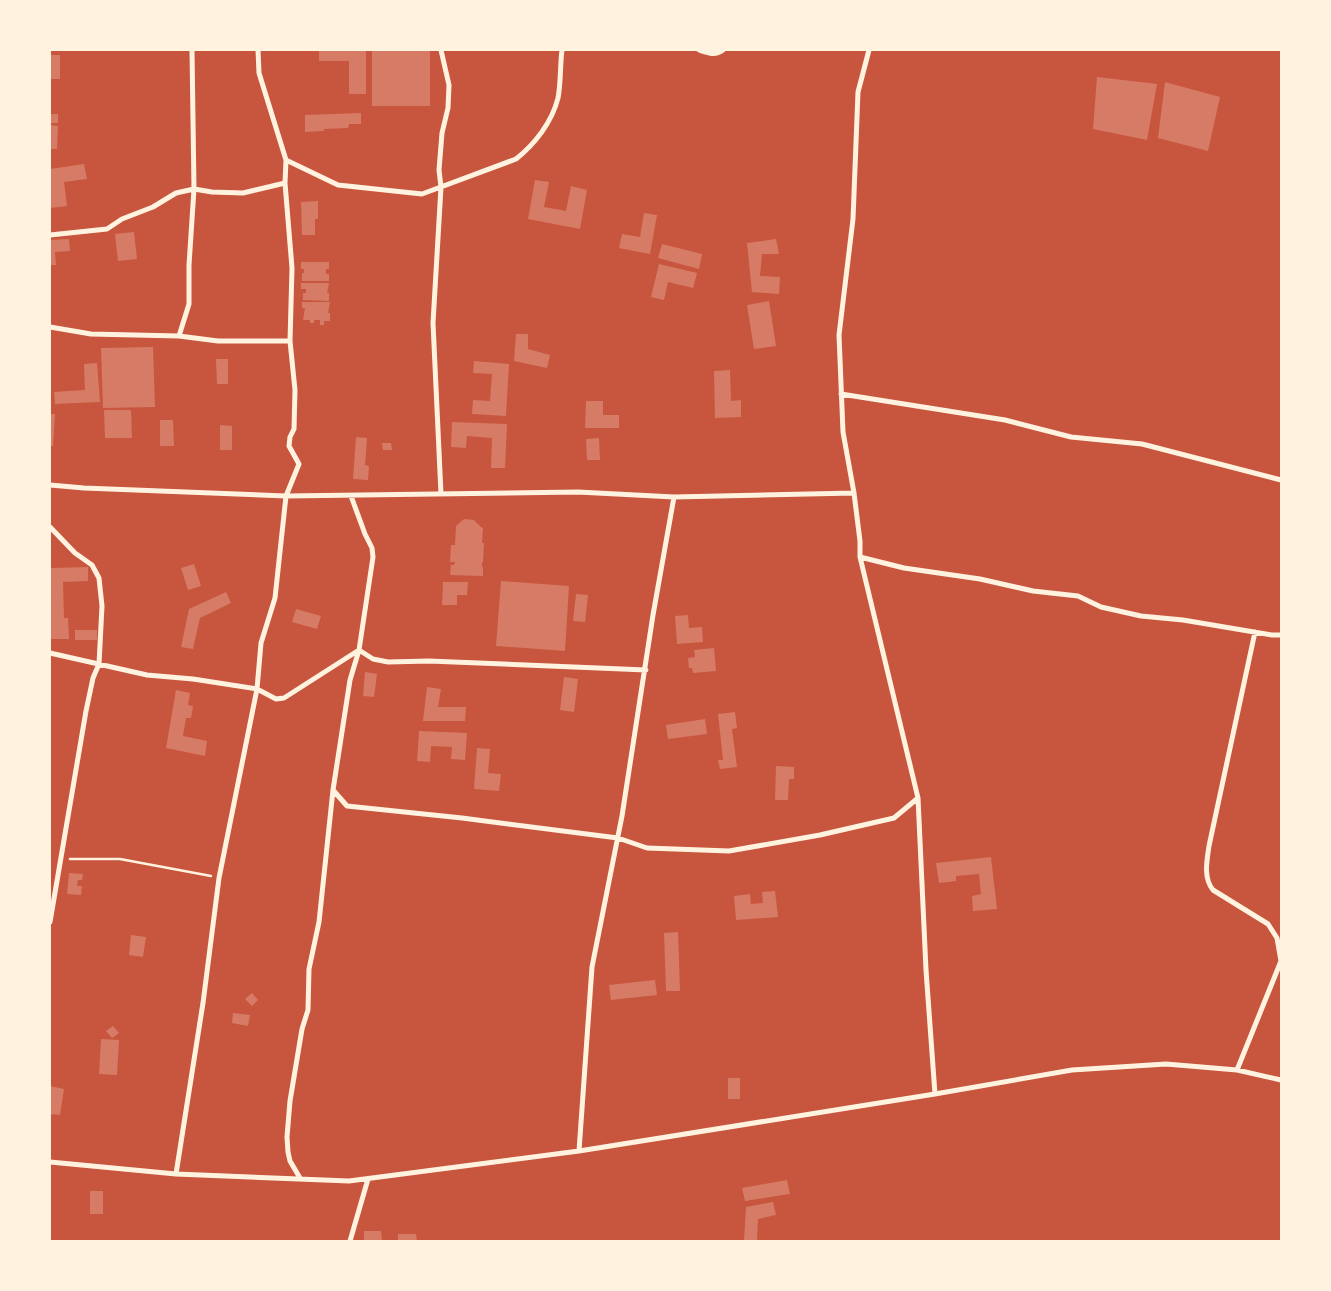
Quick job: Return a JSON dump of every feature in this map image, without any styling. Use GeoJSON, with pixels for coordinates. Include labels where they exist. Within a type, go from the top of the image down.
{"type":"FeatureCollection","features":[{"type":"Feature","properties":{"kind":"street"},"geometry":{"type":"LineString","coordinates":[[179,336],[189,304],[189,265],[194,189],[192,50]]}},
{"type":"Feature","properties":{"kind":"street"},"geometry":{"type":"LineString","coordinates":[[176,1174],[204,994],[219,878],[257,689],[261,643],[275,598],[286,496],[299,464],[289,446],[294,429],[295,390],[290,341],[292,268],[285,183],[286,160],[259,73],[258,50]]}},
{"type":"Feature","properties":{"kind":"street"},"geometry":{"type":"LineString","coordinates":[[441,50],[449,85],[448,108],[442,133],[439,170],[441,187],[433,323],[441,494]]}},
{"type":"Feature","properties":{"kind":"street"},"geometry":{"type":"LineString","coordinates":[[286,160],[338,185],[422,194],[516,159],[528,149],[547,124],[558,98],[562,50]]}},
{"type":"Feature","properties":{"kind":"street"},"geometry":{"type":"LineString","coordinates":[[699,50],[711,54],[719,53],[723,50]]}},
{"type":"Feature","properties":{"kind":"street"},"geometry":{"type":"LineString","coordinates":[[869,50],[858,92],[853,219],[839,335],[843,432],[854,493],[860,540],[860,557],[918,798],[926,970],[936,1094]]}},
{"type":"Feature","properties":{"kind":"street"},"geometry":{"type":"LineString","coordinates":[[50,235],[78,234],[107,229],[122,220],[153,207],[176,193],[194,189],[242,193],[285,183]]}},
{"type":"Feature","properties":{"kind":"street"},"geometry":{"type":"LineString","coordinates":[[50,327],[91,334],[179,336],[218,341],[290,341]]}},
{"type":"Feature","properties":{"kind":"street"},"geometry":{"type":"LineString","coordinates":[[842,394],[1005,420],[1071,437],[1142,444],[1281,480]]}},
{"type":"Feature","properties":{"kind":"street"},"geometry":{"type":"LineString","coordinates":[[50,485],[286,496],[578,492],[674,497],[854,493]]}},
{"type":"Feature","properties":{"kind":"street"},"geometry":{"type":"LineString","coordinates":[[300,1178],[290,1161],[288,1152],[289,1110],[302,1029],[308,1010],[309,969],[319,922],[333,790],[350,680],[359,650],[373,557],[372,548],[351,496]]}},
{"type":"Feature","properties":{"kind":"street"},"geometry":{"type":"LineString","coordinates":[[578,1151],[592,967],[618,838],[646,670],[653,615],[674,497]]}},
{"type":"Feature","properties":{"kind":"street"},"geometry":{"type":"LineString","coordinates":[[50,527],[75,553],[92,564],[99,578],[102,606],[99,664],[93,678],[86,710],[50,922]]}},
{"type":"Feature","properties":{"kind":"street"},"geometry":{"type":"LineString","coordinates":[[860,557],[904,568],[980,579],[1033,591],[1078,596],[1101,606],[1141,616],[1183,620],[1281,635]]}},
{"type":"Feature","properties":{"kind":"street"},"geometry":{"type":"LineString","coordinates":[[1237,1070],[1281,961],[1277,938],[1268,924],[1213,890],[1208,884],[1206,872],[1209,846],[1255,632]]}},
{"type":"Feature","properties":{"kind":"street"},"geometry":{"type":"LineString","coordinates":[[359,650],[373,659],[388,662],[429,661],[646,670]]}},
{"type":"Feature","properties":{"kind":"street"},"geometry":{"type":"LineString","coordinates":[[50,653],[147,675],[193,679],[257,689],[276,699],[284,698],[359,650]]}},
{"type":"Feature","properties":{"kind":"street"},"geometry":{"type":"LineString","coordinates":[[333,790],[347,806],[462,818],[618,838],[647,848],[729,851],[820,835],[894,818],[918,798]]}},
{"type":"Feature","properties":{"kind":"street"},"geometry":{"type":"LineString","coordinates":[[50,1162],[176,1174],[348,1181],[578,1151],[936,1094],[1072,1070],[1166,1064],[1237,1070],[1281,1080]]}},
{"type":"Feature","properties":{"kind":"street"},"geometry":{"type":"LineString","coordinates":[[350,1241],[368,1179]]}},
{"type":"Feature","properties":{"kind":"path"},"geometry":{"type":"LineString","coordinates":[[60,858],[120,859],[219,878]]}},
{"type":"Feature","properties":{"kind":"building"},"geometry":{"type":"Polygon","coordinates":[[[319,50],[366,50],[366,94],[349,94],[349,61],[319,61],[319,50]]]}},
{"type":"Feature","properties":{"kind":"building"},"geometry":{"type":"Polygon","coordinates":[[[372,50],[430,50],[430,106],[372,106],[372,50]]]}},
{"type":"Feature","properties":{"kind":"building"},"geometry":{"type":"Polygon","coordinates":[[[50,55],[60,55],[60,79],[50,79],[50,55]]]}},
{"type":"Feature","properties":{"kind":"building"},"geometry":{"type":"Polygon","coordinates":[[[1097,77],[1157,84],[1147,140],[1093,129],[1097,77]]]}},
{"type":"Feature","properties":{"kind":"building"},"geometry":{"type":"Polygon","coordinates":[[[1165,82],[1220,97],[1208,151],[1158,138],[1165,82]]]}},
{"type":"Feature","properties":{"kind":"building"},"geometry":{"type":"Polygon","coordinates":[[[361,113],[361,124],[349,124],[348,128],[305,132],[305,115],[361,113]]]}},
{"type":"Feature","properties":{"kind":"building"},"geometry":{"type":"Polygon","coordinates":[[[50,114],[58,114],[58,123],[50,123],[50,114]]]}},
{"type":"Feature","properties":{"kind":"building"},"geometry":{"type":"Polygon","coordinates":[[[50,125],[58,126],[57,149],[50,149],[50,125]]]}},
{"type":"Feature","properties":{"kind":"building"},"geometry":{"type":"Polygon","coordinates":[[[84,164],[87,179],[64,182],[67,206],[50,208],[50,169],[84,164]]]}},
{"type":"Feature","properties":{"kind":"building"},"geometry":{"type":"Polygon","coordinates":[[[535,180],[549,182],[544,207],[566,211],[571,186],[587,190],[580,229],[528,219],[535,180]]]}},
{"type":"Feature","properties":{"kind":"building"},"geometry":{"type":"Polygon","coordinates":[[[318,201],[318,219],[315,219],[315,235],[302,235],[301,202],[318,201]]]}},
{"type":"Feature","properties":{"kind":"building"},"geometry":{"type":"Polygon","coordinates":[[[644,213],[657,215],[650,254],[619,248],[622,234],[640,237],[644,213]]]}},
{"type":"Feature","properties":{"kind":"building"},"geometry":{"type":"Polygon","coordinates":[[[134,232],[137,259],[118,261],[115,234],[134,232]]]}},
{"type":"Feature","properties":{"kind":"building"},"geometry":{"type":"Polygon","coordinates":[[[69,239],[70,251],[55,252],[56,265],[50,265],[50,240],[69,239]]]}},
{"type":"Feature","properties":{"kind":"building"},"geometry":{"type":"Polygon","coordinates":[[[776,239],[779,254],[762,254],[760,276],[780,277],[779,294],[752,292],[747,243],[776,239]]]}},
{"type":"Feature","properties":{"kind":"building"},"geometry":{"type":"Polygon","coordinates":[[[662,244],[702,254],[699,269],[658,258],[662,244]]]}},
{"type":"Feature","properties":{"kind":"building"},"geometry":{"type":"Polygon","coordinates":[[[301,262],[329,262],[329,269],[326,269],[326,274],[329,274],[329,281],[302,281],[304,269],[301,269],[301,262]]]}},
{"type":"Feature","properties":{"kind":"building"},"geometry":{"type":"Polygon","coordinates":[[[659,264],[697,273],[693,288],[668,282],[664,300],[651,297],[659,264]]]}},
{"type":"Feature","properties":{"kind":"building"},"geometry":{"type":"Polygon","coordinates":[[[301,283],[329,283],[327,293],[329,293],[329,301],[303,300],[303,293],[306,293],[306,289],[301,289],[301,283]]]}},
{"type":"Feature","properties":{"kind":"building"},"geometry":{"type":"Polygon","coordinates":[[[769,301],[776,346],[754,349],[747,305],[769,301]]]}},
{"type":"Feature","properties":{"kind":"building"},"geometry":{"type":"Polygon","coordinates":[[[302,302],[330,302],[328,313],[330,313],[330,321],[324,321],[324,325],[320,325],[320,320],[314,320],[314,323],[310,323],[310,320],[303,320],[305,308],[302,308],[302,302]]]}},
{"type":"Feature","properties":{"kind":"building"},"geometry":{"type":"Polygon","coordinates":[[[516,334],[528,334],[528,349],[550,355],[547,368],[514,361],[516,334]]]}},
{"type":"Feature","properties":{"kind":"building"},"geometry":{"type":"Polygon","coordinates":[[[153,347],[155,407],[103,408],[101,348],[153,347]]]}},
{"type":"Feature","properties":{"kind":"building"},"geometry":{"type":"Polygon","coordinates":[[[216,359],[228,359],[228,384],[217,384],[216,359]]]}},
{"type":"Feature","properties":{"kind":"building"},"geometry":{"type":"Polygon","coordinates":[[[474,361],[509,364],[506,416],[472,414],[473,400],[490,401],[492,374],[473,373],[474,361]]]}},
{"type":"Feature","properties":{"kind":"building"},"geometry":{"type":"Polygon","coordinates":[[[97,363],[100,402],[55,404],[54,392],[85,390],[84,364],[97,363]]]}},
{"type":"Feature","properties":{"kind":"building"},"geometry":{"type":"Polygon","coordinates":[[[730,370],[731,401],[741,400],[741,417],[715,418],[714,371],[730,370]]]}},
{"type":"Feature","properties":{"kind":"building"},"geometry":{"type":"Polygon","coordinates":[[[586,401],[603,401],[603,415],[619,415],[619,428],[585,428],[586,401]]]}},
{"type":"Feature","properties":{"kind":"building"},"geometry":{"type":"Polygon","coordinates":[[[104,410],[131,410],[132,438],[105,438],[104,410]]]}},
{"type":"Feature","properties":{"kind":"building"},"geometry":{"type":"Polygon","coordinates":[[[50,414],[55,414],[53,446],[50,446],[50,414]]]}},
{"type":"Feature","properties":{"kind":"building"},"geometry":{"type":"Polygon","coordinates":[[[160,420],[173,420],[174,446],[160,446],[160,420]]]}},
{"type":"Feature","properties":{"kind":"building"},"geometry":{"type":"Polygon","coordinates":[[[452,422],[507,424],[505,468],[491,468],[492,438],[467,436],[466,448],[451,447],[452,422]]]}},
{"type":"Feature","properties":{"kind":"building"},"geometry":{"type":"Polygon","coordinates":[[[220,425],[232,426],[232,450],[220,450],[220,425]]]}},
{"type":"Feature","properties":{"kind":"building"},"geometry":{"type":"Polygon","coordinates":[[[356,437],[367,438],[365,465],[369,466],[368,480],[353,479],[356,437]]]}},
{"type":"Feature","properties":{"kind":"building"},"geometry":{"type":"Polygon","coordinates":[[[599,438],[600,460],[587,460],[586,439],[599,438]]]}},
{"type":"Feature","properties":{"kind":"building"},"geometry":{"type":"Polygon","coordinates":[[[382,443],[391,443],[392,450],[383,450],[382,443]]]}},
{"type":"Feature","properties":{"kind":"building"},"geometry":{"type":"Polygon","coordinates":[[[464,519],[474,520],[483,528],[483,576],[450,575],[451,565],[454,565],[455,562],[450,562],[451,545],[455,545],[456,526],[464,519]]]}},
{"type":"Feature","properties":{"kind":"building"},"geometry":{"type":"Polygon","coordinates":[[[194,564],[201,586],[188,590],[181,568],[194,564]]]}},
{"type":"Feature","properties":{"kind":"building"},"geometry":{"type":"Polygon","coordinates":[[[88,567],[88,581],[63,582],[64,618],[68,618],[69,639],[50,639],[50,568],[88,567]]]}},
{"type":"Feature","properties":{"kind":"building"},"geometry":{"type":"Polygon","coordinates":[[[501,581],[569,586],[565,651],[496,646],[501,581]]]}},
{"type":"Feature","properties":{"kind":"building"},"geometry":{"type":"Polygon","coordinates":[[[443,582],[468,582],[467,595],[457,595],[457,605],[442,605],[443,582]]]}},
{"type":"Feature","properties":{"kind":"building"},"geometry":{"type":"Polygon","coordinates":[[[226,592],[231,603],[200,618],[193,649],[181,647],[189,609],[226,592]]]}},
{"type":"Feature","properties":{"kind":"building"},"geometry":{"type":"Polygon","coordinates":[[[576,594],[588,595],[585,622],[573,621],[576,594]]]}},
{"type":"Feature","properties":{"kind":"building"},"geometry":{"type":"Polygon","coordinates":[[[296,609],[321,616],[317,629],[292,622],[296,609]]]}},
{"type":"Feature","properties":{"kind":"building"},"geometry":{"type":"Polygon","coordinates":[[[688,615],[689,628],[702,627],[703,642],[677,644],[675,616],[688,615]]]}},
{"type":"Feature","properties":{"kind":"building"},"geometry":{"type":"Polygon","coordinates":[[[75,630],[97,630],[97,640],[75,640],[75,630]]]}},
{"type":"Feature","properties":{"kind":"building"},"geometry":{"type":"Polygon","coordinates":[[[714,648],[716,671],[693,673],[692,668],[689,668],[688,658],[695,657],[694,650],[714,648]]]}},
{"type":"Feature","properties":{"kind":"building"},"geometry":{"type":"Polygon","coordinates":[[[365,672],[377,674],[374,697],[363,696],[365,672]]]}},
{"type":"Feature","properties":{"kind":"building"},"geometry":{"type":"Polygon","coordinates":[[[564,677],[578,679],[574,712],[560,710],[564,677]]]}},
{"type":"Feature","properties":{"kind":"building"},"geometry":{"type":"Polygon","coordinates":[[[427,687],[441,689],[438,707],[466,707],[465,721],[423,721],[427,687]]]}},
{"type":"Feature","properties":{"kind":"building"},"geometry":{"type":"Polygon","coordinates":[[[176,690],[190,693],[188,705],[193,706],[191,718],[186,718],[183,736],[207,741],[205,756],[166,748],[176,690]]]}},
{"type":"Feature","properties":{"kind":"building"},"geometry":{"type":"Polygon","coordinates":[[[735,712],[737,728],[732,729],[737,767],[720,769],[718,760],[723,760],[718,714],[735,712]]]}},
{"type":"Feature","properties":{"kind":"building"},"geometry":{"type":"Polygon","coordinates":[[[705,719],[707,734],[668,739],[666,725],[705,719]]]}},
{"type":"Feature","properties":{"kind":"building"},"geometry":{"type":"Polygon","coordinates":[[[419,731],[467,733],[465,760],[451,759],[452,747],[431,746],[430,762],[417,761],[419,731]]]}},
{"type":"Feature","properties":{"kind":"building"},"geometry":{"type":"Polygon","coordinates":[[[477,748],[490,749],[488,773],[501,774],[499,791],[474,789],[477,748]]]}},
{"type":"Feature","properties":{"kind":"building"},"geometry":{"type":"Polygon","coordinates":[[[776,766],[794,767],[794,779],[789,779],[788,800],[775,800],[776,766]]]}},
{"type":"Feature","properties":{"kind":"building"},"geometry":{"type":"Polygon","coordinates":[[[991,857],[997,909],[973,911],[972,896],[981,894],[979,874],[956,876],[956,881],[939,883],[936,863],[991,857]]]}},
{"type":"Feature","properties":{"kind":"building"},"geometry":{"type":"Polygon","coordinates":[[[69,873],[83,874],[82,880],[78,880],[77,886],[82,886],[81,895],[67,894],[69,873]]]}},
{"type":"Feature","properties":{"kind":"building"},"geometry":{"type":"Polygon","coordinates":[[[775,891],[778,917],[736,920],[734,896],[750,894],[751,904],[763,903],[762,892],[775,891]]]}},
{"type":"Feature","properties":{"kind":"building"},"geometry":{"type":"Polygon","coordinates":[[[678,932],[680,991],[666,991],[664,933],[678,932]]]}},
{"type":"Feature","properties":{"kind":"building"},"geometry":{"type":"Polygon","coordinates":[[[131,935],[146,937],[143,957],[129,955],[131,935]]]}},
{"type":"Feature","properties":{"kind":"building"},"geometry":{"type":"Polygon","coordinates":[[[655,980],[657,995],[611,1000],[609,985],[655,980]]]}},
{"type":"Feature","properties":{"kind":"building"},"geometry":{"type":"Polygon","coordinates":[[[252,993],[258,1000],[252,1006],[245,999],[252,993]]]}},
{"type":"Feature","properties":{"kind":"building"},"geometry":{"type":"Polygon","coordinates":[[[233,1013],[250,1015],[248,1026],[232,1023],[233,1013]]]}},
{"type":"Feature","properties":{"kind":"building"},"geometry":{"type":"Polygon","coordinates":[[[113,1026],[119,1033],[112,1038],[106,1031],[113,1026]]]}},
{"type":"Feature","properties":{"kind":"building"},"geometry":{"type":"Polygon","coordinates":[[[101,1039],[119,1040],[117,1075],[99,1074],[101,1039]]]}},
{"type":"Feature","properties":{"kind":"building"},"geometry":{"type":"Polygon","coordinates":[[[728,1078],[740,1078],[740,1099],[728,1099],[728,1078]]]}},
{"type":"Feature","properties":{"kind":"building"},"geometry":{"type":"Polygon","coordinates":[[[50,1086],[64,1089],[60,1115],[50,1114],[50,1086]]]}},
{"type":"Feature","properties":{"kind":"building"},"geometry":{"type":"Polygon","coordinates":[[[787,1180],[790,1194],[745,1201],[742,1188],[787,1180]]]}},
{"type":"Feature","properties":{"kind":"building"},"geometry":{"type":"Polygon","coordinates":[[[90,1191],[103,1191],[103,1214],[90,1214],[90,1191]]]}},
{"type":"Feature","properties":{"kind":"building"},"geometry":{"type":"Polygon","coordinates":[[[773,1202],[776,1215],[758,1219],[757,1241],[744,1241],[746,1207],[773,1202]]]}},
{"type":"Feature","properties":{"kind":"building"},"geometry":{"type":"Polygon","coordinates":[[[364,1231],[381,1231],[382,1241],[364,1241],[364,1231]]]}},
{"type":"Feature","properties":{"kind":"building"},"geometry":{"type":"Polygon","coordinates":[[[398,1234],[416,1234],[417,1241],[398,1241],[398,1234]]]}}]}
